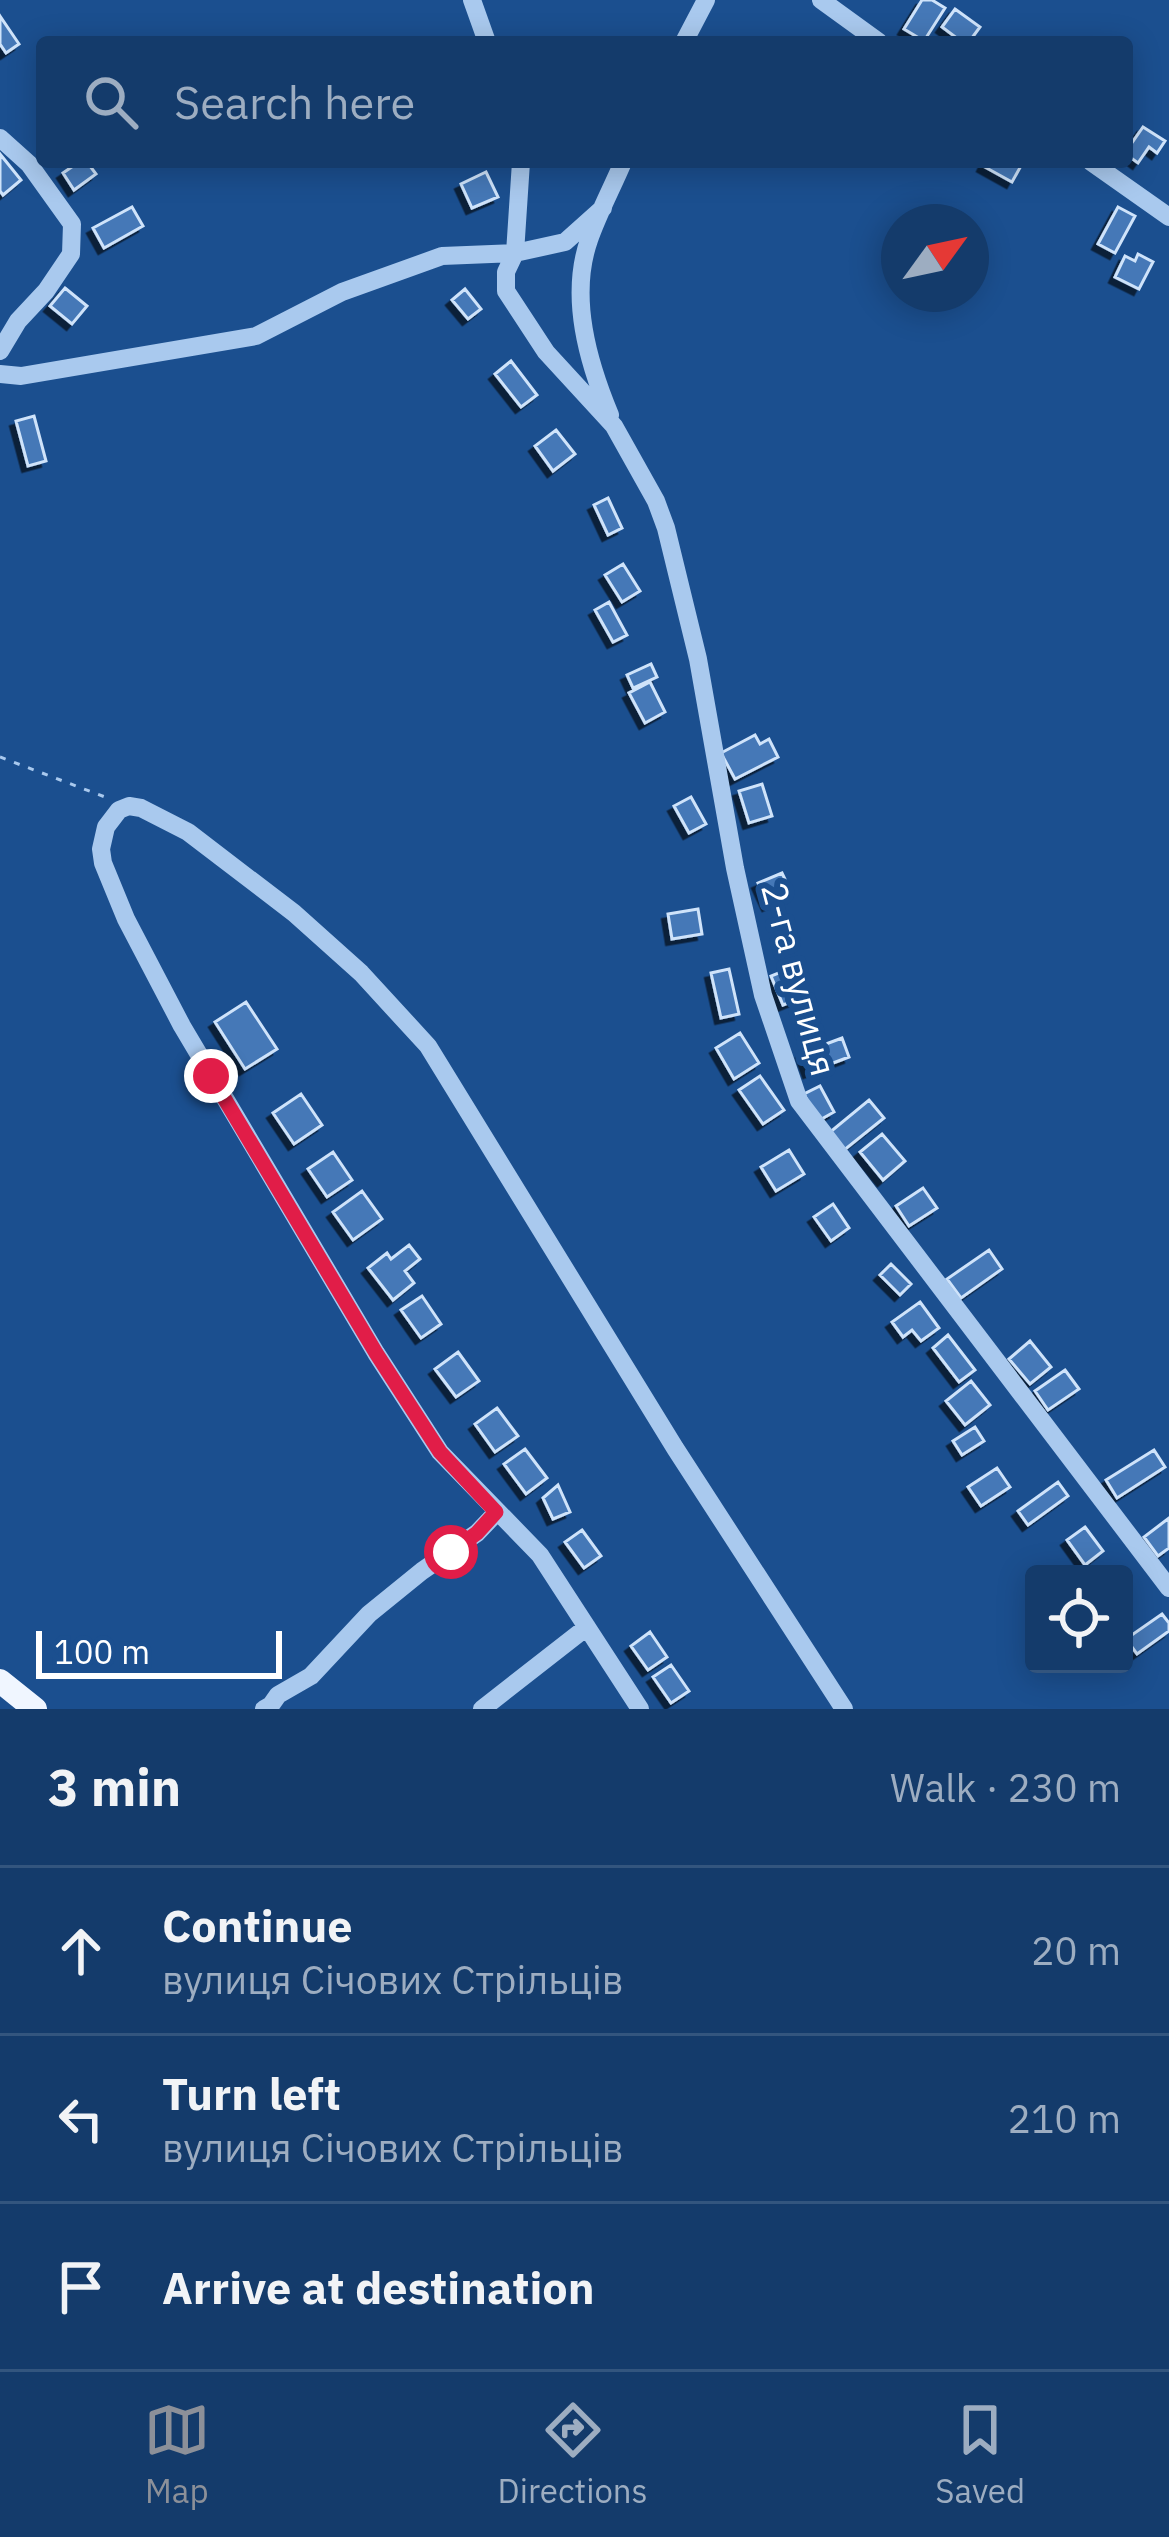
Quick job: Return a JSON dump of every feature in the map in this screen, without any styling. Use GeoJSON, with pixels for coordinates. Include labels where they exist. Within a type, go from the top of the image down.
{"type":"FeatureCollection","features":[{"type":"Feature","properties":{"kind":"main road"},"geometry":{"type":"LineString","coordinates":[[0,1681],[35,1709]]}},
{"type":"Feature","properties":{"kind":"street"},"geometry":{"type":"LineString","coordinates":[[472,0],[485,36]]}},
{"type":"Feature","properties":{"kind":"street"},"geometry":{"type":"LineString","coordinates":[[687,36],[706,0]]}},
{"type":"Feature","properties":{"kind":"street"},"geometry":{"type":"LineString","coordinates":[[821,0],[871,36]]}},
{"type":"Feature","properties":{"kind":"street"},"geometry":{"type":"LineString","coordinates":[[0,138],[29,164],[72,224],[71,254],[0,351]]}},
{"type":"Feature","properties":{"kind":"street"},"geometry":{"type":"LineString","coordinates":[[514,253],[521,168]]}},
{"type":"Feature","properties":{"kind":"street","name":"2-га вулиця"},"geometry":{"type":"LineString","coordinates":[[620,168],[588,244],[580,293],[590,367],[666,528],[698,659],[763,994],[799,1101],[1169,1588]]}},
{"type":"Feature","properties":{"kind":"street"},"geometry":{"type":"LineString","coordinates":[[1100,168],[1169,217]]}},
{"type":"Feature","properties":{"kind":"street"},"geometry":{"type":"LineString","coordinates":[[0,374],[21,376],[256,337],[343,292],[442,256],[514,253],[565,242],[603,208]]}},
{"type":"Feature","properties":{"kind":"street","name":"2-га вулиця"},"geometry":{"type":"LineString","coordinates":[[514,253],[506,272],[506,291],[546,352],[614,426]]}},
{"type":"Feature","properties":{"kind":"street"},"geometry":{"type":"LineString","coordinates":[[640,1709],[540,1555],[440,1452],[211,1076],[114,891],[101,849],[110,819],[119,810],[141,808],[188,832],[294,913],[361,973],[428,1046],[675,1448],[844,1709]]}},
{"type":"Feature","properties":{"kind":"street"},"geometry":{"type":"LineString","coordinates":[[264,1709],[311,1676],[369,1614],[477,1533],[496,1512]]}},
{"type":"Feature","properties":{"kind":"street"},"geometry":{"type":"LineString","coordinates":[[482,1709],[587,1627]]}},
{"type":"Feature","properties":{"kind":"path"},"geometry":{"type":"LineString","coordinates":[[0,757],[129,806]]}},
{"type":"Feature","properties":{"kind":"building"},"geometry":{"type":"Polygon","coordinates":[[[922,0],[945,8],[927,36],[904,29],[922,0]]]}},
{"type":"Feature","properties":{"kind":"building"},"geometry":{"type":"Polygon","coordinates":[[[955,9],[980,27],[973,36],[954,36],[942,27],[955,9]]]}},
{"type":"Feature","properties":{"kind":"building"},"geometry":{"type":"Polygon","coordinates":[[[0,16],[19,44],[6,53],[0,44],[0,16]]]}},
{"type":"Feature","properties":{"kind":"building"},"geometry":{"type":"Polygon","coordinates":[[[1143,127],[1165,141],[1157,153],[1149,147],[1138,163],[1133,159],[1133,141],[1143,127]]]}},
{"type":"Feature","properties":{"kind":"building"},"geometry":{"type":"Polygon","coordinates":[[[0,154],[21,180],[3,195],[0,191],[0,154]]]}},
{"type":"Feature","properties":{"kind":"building"},"geometry":{"type":"Polygon","coordinates":[[[70,168],[92,168],[96,174],[74,190],[63,173],[70,168]]]}},
{"type":"Feature","properties":{"kind":"building"},"geometry":{"type":"Polygon","coordinates":[[[987,168],[1020,168],[1012,182],[987,168]]]}},
{"type":"Feature","properties":{"kind":"building"},"geometry":{"type":"Polygon","coordinates":[[[486,172],[498,197],[472,208],[461,184],[486,172]]]}},
{"type":"Feature","properties":{"kind":"building"},"geometry":{"type":"Polygon","coordinates":[[[132,207],[143,226],[104,248],[93,228],[132,207]]]}},
{"type":"Feature","properties":{"kind":"building"},"geometry":{"type":"Polygon","coordinates":[[[1118,207],[1135,216],[1115,253],[1098,244],[1118,207]]]}},
{"type":"Feature","properties":{"kind":"building"},"geometry":{"type":"Polygon","coordinates":[[[1138,254],[1153,262],[1139,289],[1115,277],[1125,256],[1135,261],[1138,254]]]}},
{"type":"Feature","properties":{"kind":"building"},"geometry":{"type":"Polygon","coordinates":[[[65,288],[87,306],[72,324],[50,306],[65,288]]]}},
{"type":"Feature","properties":{"kind":"building"},"geometry":{"type":"Polygon","coordinates":[[[465,289],[481,309],[468,319],[452,300],[465,289]]]}},
{"type":"Feature","properties":{"kind":"building"},"geometry":{"type":"Polygon","coordinates":[[[511,361],[537,395],[521,407],[495,374],[511,361]]]}},
{"type":"Feature","properties":{"kind":"building"},"geometry":{"type":"Polygon","coordinates":[[[34,416],[46,461],[28,466],[16,421],[34,416]]]}},
{"type":"Feature","properties":{"kind":"building"},"geometry":{"type":"Polygon","coordinates":[[[556,430],[575,454],[553,471],[535,446],[556,430]]]}},
{"type":"Feature","properties":{"kind":"building"},"geometry":{"type":"Polygon","coordinates":[[[608,498],[622,528],[608,535],[594,505],[608,498]]]}},
{"type":"Feature","properties":{"kind":"building"},"geometry":{"type":"Polygon","coordinates":[[[623,564],[640,591],[622,602],[605,575],[623,564]]]}},
{"type":"Feature","properties":{"kind":"building"},"geometry":{"type":"Polygon","coordinates":[[[609,602],[627,635],[613,642],[595,610],[609,602]]]}},
{"type":"Feature","properties":{"kind":"building"},"geometry":{"type":"Polygon","coordinates":[[[651,664],[657,677],[633,688],[627,675],[651,664]]]}},
{"type":"Feature","properties":{"kind":"building"},"geometry":{"type":"Polygon","coordinates":[[[650,682],[665,712],[645,723],[629,693],[650,682]]]}},
{"type":"Feature","properties":{"kind":"building"},"geometry":{"type":"Polygon","coordinates":[[[755,735],[760,744],[769,739],[778,757],[735,779],[721,753],[755,735]]]}},
{"type":"Feature","properties":{"kind":"building"},"geometry":{"type":"Polygon","coordinates":[[[762,784],[772,816],[749,823],[739,791],[762,784]]]}},
{"type":"Feature","properties":{"kind":"building"},"geometry":{"type":"Polygon","coordinates":[[[691,797],[706,824],[689,833],[674,806],[691,797]]]}},
{"type":"Feature","properties":{"kind":"building"},"geometry":{"type":"Polygon","coordinates":[[[782,873],[792,894],[768,905],[758,883],[782,873]]]}},
{"type":"Feature","properties":{"kind":"building"},"geometry":{"type":"Polygon","coordinates":[[[698,909],[702,934],[672,939],[668,914],[698,909]]]}},
{"type":"Feature","properties":{"kind":"building"},"geometry":{"type":"Polygon","coordinates":[[[796,966],[808,995],[783,1005],[771,976],[796,966]]]}},
{"type":"Feature","properties":{"kind":"building"},"geometry":{"type":"Polygon","coordinates":[[[729,969],[739,1014],[721,1018],[711,973],[729,969]]]}},
{"type":"Feature","properties":{"kind":"building"},"geometry":{"type":"Polygon","coordinates":[[[246,1002],[277,1049],[245,1069],[215,1022],[246,1002]]]}},
{"type":"Feature","properties":{"kind":"building"},"geometry":{"type":"Polygon","coordinates":[[[740,1033],[759,1063],[734,1079],[716,1048],[740,1033]]]}},
{"type":"Feature","properties":{"kind":"building"},"geometry":{"type":"Polygon","coordinates":[[[842,1038],[849,1057],[809,1072],[802,1053],[842,1038]]]}},
{"type":"Feature","properties":{"kind":"building"},"geometry":{"type":"Polygon","coordinates":[[[760,1076],[784,1110],[763,1124],[739,1090],[760,1076]]]}},
{"type":"Feature","properties":{"kind":"building"},"geometry":{"type":"Polygon","coordinates":[[[820,1086],[834,1112],[818,1121],[804,1094],[820,1086]]]}},
{"type":"Feature","properties":{"kind":"building"},"geometry":{"type":"Polygon","coordinates":[[[301,1094],[322,1125],[294,1144],[273,1113],[301,1094]]]}},
{"type":"Feature","properties":{"kind":"building"},"geometry":{"type":"Polygon","coordinates":[[[869,1100],[884,1118],[843,1151],[829,1133],[869,1100]]]}},
{"type":"Feature","properties":{"kind":"building"},"geometry":{"type":"Polygon","coordinates":[[[882,1134],[905,1161],[883,1180],[860,1152],[882,1134]]]}},
{"type":"Feature","properties":{"kind":"building"},"geometry":{"type":"Polygon","coordinates":[[[789,1150],[804,1174],[776,1191],[761,1167],[789,1150]]]}},
{"type":"Feature","properties":{"kind":"building"},"geometry":{"type":"Polygon","coordinates":[[[333,1152],[352,1180],[327,1197],[308,1169],[333,1152]]]}},
{"type":"Feature","properties":{"kind":"building"},"geometry":{"type":"Polygon","coordinates":[[[923,1188],[937,1208],[909,1226],[896,1206],[923,1188]]]}},
{"type":"Feature","properties":{"kind":"building"},"geometry":{"type":"Polygon","coordinates":[[[362,1191],[382,1219],[353,1240],[333,1212],[362,1191]]]}},
{"type":"Feature","properties":{"kind":"building"},"geometry":{"type":"Polygon","coordinates":[[[833,1204],[849,1228],[831,1241],[814,1217],[833,1204]]]}},
{"type":"Feature","properties":{"kind":"building"},"geometry":{"type":"Polygon","coordinates":[[[409,1245],[420,1259],[405,1271],[414,1283],[393,1300],[368,1268],[387,1253],[391,1259],[409,1245]]]}},
{"type":"Feature","properties":{"kind":"building"},"geometry":{"type":"Polygon","coordinates":[[[989,1250],[1002,1269],[961,1298],[947,1279],[989,1250]]]}},
{"type":"Feature","properties":{"kind":"building"},"geometry":{"type":"Polygon","coordinates":[[[891,1264],[911,1284],[900,1295],[880,1275],[891,1264]]]}},
{"type":"Feature","properties":{"kind":"building"},"geometry":{"type":"Polygon","coordinates":[[[422,1296],[441,1324],[421,1338],[401,1310],[422,1296]]]}},
{"type":"Feature","properties":{"kind":"building"},"geometry":{"type":"Polygon","coordinates":[[[920,1302],[939,1328],[921,1341],[912,1330],[903,1337],[892,1322],[920,1302]]]}},
{"type":"Feature","properties":{"kind":"building"},"geometry":{"type":"Polygon","coordinates":[[[948,1335],[975,1370],[959,1382],[933,1348],[948,1335]]]}},
{"type":"Feature","properties":{"kind":"building"},"geometry":{"type":"Polygon","coordinates":[[[1030,1341],[1051,1367],[1030,1384],[1009,1359],[1030,1341]]]}},
{"type":"Feature","properties":{"kind":"building"},"geometry":{"type":"Polygon","coordinates":[[[458,1352],[479,1381],[456,1397],[435,1369],[458,1352]]]}},
{"type":"Feature","properties":{"kind":"building"},"geometry":{"type":"Polygon","coordinates":[[[1065,1370],[1079,1389],[1048,1410],[1035,1391],[1065,1370]]]}},
{"type":"Feature","properties":{"kind":"building"},"geometry":{"type":"Polygon","coordinates":[[[971,1381],[990,1405],[965,1425],[946,1401],[971,1381]]]}},
{"type":"Feature","properties":{"kind":"building"},"geometry":{"type":"Polygon","coordinates":[[[497,1408],[518,1436],[495,1452],[475,1424],[497,1408]]]}},
{"type":"Feature","properties":{"kind":"building"},"geometry":{"type":"Polygon","coordinates":[[[975,1427],[984,1441],[962,1455],[953,1441],[975,1427]]]}},
{"type":"Feature","properties":{"kind":"building"},"geometry":{"type":"Polygon","coordinates":[[[525,1449],[547,1478],[526,1494],[504,1464],[525,1449]]]}},
{"type":"Feature","properties":{"kind":"building"},"geometry":{"type":"Polygon","coordinates":[[[1154,1450],[1165,1467],[1117,1498],[1106,1480],[1154,1450]]]}},
{"type":"Feature","properties":{"kind":"building"},"geometry":{"type":"Polygon","coordinates":[[[997,1468],[1010,1487],[981,1506],[968,1487],[997,1468]]]}},
{"type":"Feature","properties":{"kind":"building"},"geometry":{"type":"Polygon","coordinates":[[[1058,1482],[1068,1496],[1028,1525],[1018,1511],[1058,1482]]]}},
{"type":"Feature","properties":{"kind":"building"},"geometry":{"type":"Polygon","coordinates":[[[558,1485],[570,1512],[553,1519],[543,1498],[558,1485]]]}},
{"type":"Feature","properties":{"kind":"building"},"geometry":{"type":"Polygon","coordinates":[[[1169,1518],[1169,1548],[1158,1556],[1144,1537],[1169,1518]]]}},
{"type":"Feature","properties":{"kind":"building"},"geometry":{"type":"Polygon","coordinates":[[[1085,1527],[1103,1551],[1085,1565],[1067,1540],[1085,1527]]]}},
{"type":"Feature","properties":{"kind":"building"},"geometry":{"type":"Polygon","coordinates":[[[582,1530],[601,1556],[584,1568],[565,1542],[582,1530]]]}},
{"type":"Feature","properties":{"kind":"building"},"geometry":{"type":"Polygon","coordinates":[[[1162,1614],[1169,1623],[1169,1631],[1137,1654],[1133,1634],[1162,1614]]]}},
{"type":"Feature","properties":{"kind":"building"},"geometry":{"type":"Polygon","coordinates":[[[650,1632],[667,1657],[648,1670],[631,1646],[650,1632]]]}},
{"type":"Feature","properties":{"kind":"building"},"geometry":{"type":"Polygon","coordinates":[[[671,1665],[689,1691],[671,1703],[653,1677],[671,1665]]]}},
{"type":"Feature","properties":{"kind":"route"},"geometry":{"type":"LineString","coordinates":[[211,1076],[440,1452],[496,1512],[451,1552]]}}]}
